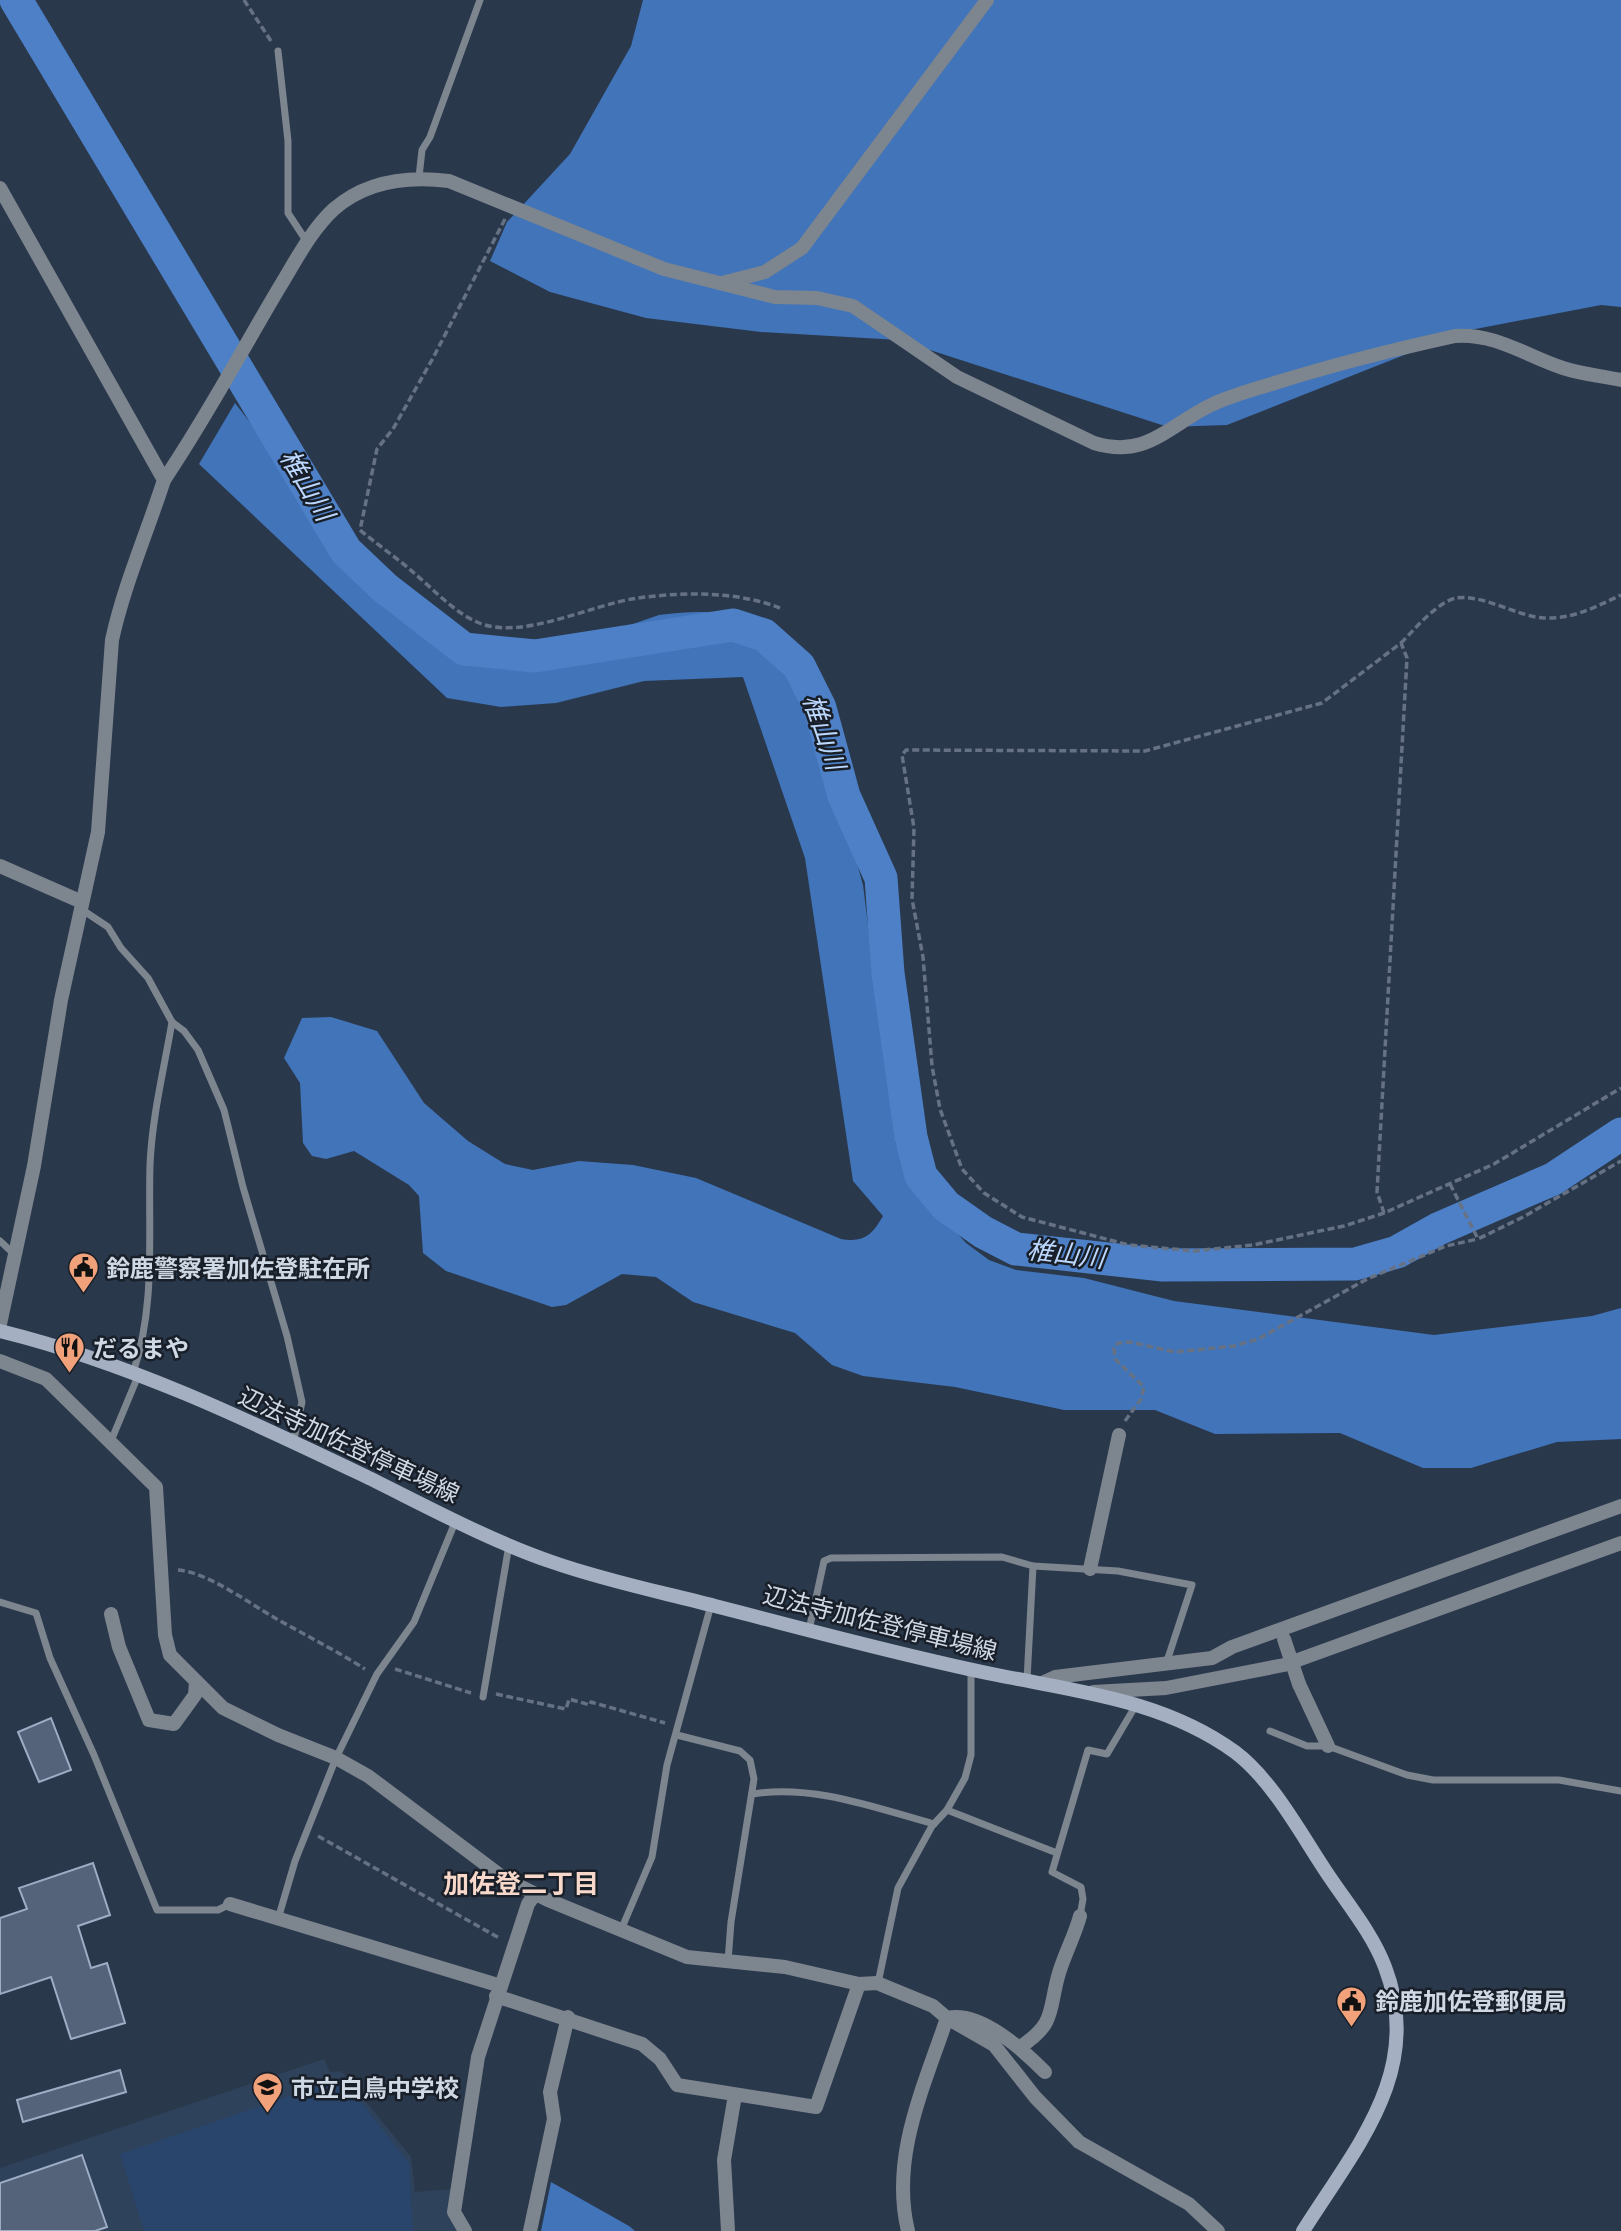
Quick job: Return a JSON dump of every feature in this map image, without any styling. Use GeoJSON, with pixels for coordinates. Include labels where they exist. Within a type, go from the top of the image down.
{"type":"FeatureCollection","features":[{"type":"Feature","properties":{"kind":"main road","name":"辺法寺加佐登停車場線"},"geometry":{"type":"LineString","coordinates":[[0,1331],[94,1359],[135,1375],[293,1443],[510,1545],[563,1566],[809,1631],[971,1669],[1092,1692],[1170,1715],[1197,1728],[1241,1756],[1260,1775],[1352,1909],[1378,1952],[1389,1979],[1399,2038],[1389,2086],[1377,2111],[1303,2231]]}},
{"type":"Feature","properties":{"kind":"street"},"geometry":{"type":"LineString","coordinates":[[720,283],[765,272],[802,248],[987,0]]}},
{"type":"Feature","properties":{"kind":"street"},"geometry":{"type":"LineString","coordinates":[[0,1324],[34,1166],[61,1000],[101,805],[112,640],[119,609],[164,480],[199,428],[307,243],[334,209],[353,197],[391,181],[419,177],[449,181],[664,269],[775,297],[817,298],[853,306],[957,377],[1113,449],[1132,448],[1150,441],[1205,408],[1245,392],[1310,372],[1455,336],[1468,335],[1510,344],[1562,368],[1621,380]]}},
{"type":"Feature","properties":{"kind":"street"},"geometry":{"type":"LineString","coordinates":[[0,188],[164,480]]}},
{"type":"Feature","properties":{"kind":"street"},"geometry":{"type":"LineString","coordinates":[[0,866],[81,905]]}},
{"type":"Feature","properties":{"kind":"street"},"geometry":{"type":"LineString","coordinates":[[0,1361],[46,1379],[156,1487],[164,1635],[170,1655],[223,1708],[248,1722],[336,1758],[368,1776],[505,1879],[670,1952],[728,1963],[785,1967],[859,1984],[877,1983],[933,2006],[947,2018],[994,2045],[1035,2097],[1079,2142],[1189,2204],[1207,2217],[1218,2231]]}},
{"type":"Feature","properties":{"kind":"street"},"geometry":{"type":"LineString","coordinates":[[1090,1569],[1119,1435]]}},
{"type":"Feature","properties":{"kind":"street"},"geometry":{"type":"LineString","coordinates":[[1042,1683],[1055,1677],[1165,1666],[1212,1658],[1232,1647],[1281,1636],[1621,1506]]}},
{"type":"Feature","properties":{"kind":"street"},"geometry":{"type":"LineString","coordinates":[[1092,1692],[1166,1688],[1284,1665],[1621,1542]]}},
{"type":"Feature","properties":{"kind":"street"},"geometry":{"type":"LineString","coordinates":[[111,1614],[119,1647],[149,1720],[174,1724],[195,1695],[196,1682]]}},
{"type":"Feature","properties":{"kind":"street"},"geometry":{"type":"LineString","coordinates":[[1281,1636],[1299,1684],[1328,1746]]}},
{"type":"Feature","properties":{"kind":"street"},"geometry":{"type":"LineString","coordinates":[[465,2231],[454,2212],[478,2057],[528,1904],[535,1894]]}},
{"type":"Feature","properties":{"kind":"street"},"geometry":{"type":"LineString","coordinates":[[230,1904],[498,1991],[599,2031],[642,2044],[660,2059],[677,2085],[817,2107],[859,1984]]}},
{"type":"Feature","properties":{"kind":"street"},"geometry":{"type":"LineString","coordinates":[[1020,2047],[1043,2030],[1052,2013],[1058,1976],[1080,1916]]}},
{"type":"Feature","properties":{"kind":"street"},"geometry":{"type":"LineString","coordinates":[[947,2018],[964,2015],[1020,2047],[1045,2072]]}},
{"type":"Feature","properties":{"kind":"street"},"geometry":{"type":"LineString","coordinates":[[530,2231],[554,2119],[550,2092],[568,2017]]}},
{"type":"Feature","properties":{"kind":"street"},"geometry":{"type":"LineString","coordinates":[[908,2231],[902,2187],[907,2137],[947,2018]]}},
{"type":"Feature","properties":{"kind":"street"},"geometry":{"type":"LineString","coordinates":[[728,2231],[724,2160],[735,2095]]}},
{"type":"Feature","properties":{"kind":"lane"},"geometry":{"type":"LineString","coordinates":[[419,177],[422,150],[430,137],[480,0]]}},
{"type":"Feature","properties":{"kind":"lane"},"geometry":{"type":"LineString","coordinates":[[278,51],[288,141],[288,213],[307,243]]}},
{"type":"Feature","properties":{"kind":"lane"},"geometry":{"type":"LineString","coordinates":[[81,905],[108,928],[121,948],[148,978],[172,1022],[184,1031],[198,1050],[224,1110],[243,1187],[287,1336],[302,1402],[293,1443]]}},
{"type":"Feature","properties":{"kind":"lane"},"geometry":{"type":"LineString","coordinates":[[111,1441],[135,1375],[144,1340],[148,1304],[152,1144],[172,1022]]}},
{"type":"Feature","properties":{"kind":"lane"},"geometry":{"type":"LineString","coordinates":[[0,1241],[14,1254]]}},
{"type":"Feature","properties":{"kind":"lane"},"geometry":{"type":"LineString","coordinates":[[278,1919],[307,1830],[336,1758],[377,1674],[418,1614],[456,1520]]}},
{"type":"Feature","properties":{"kind":"lane"},"geometry":{"type":"LineString","coordinates":[[483,1694],[510,1545]]}},
{"type":"Feature","properties":{"kind":"lane"},"geometry":{"type":"LineString","coordinates":[[809,1631],[824,1561],[831,1558],[1002,1557],[1032,1566],[1149,1576],[1192,1585],[1165,1666]]}},
{"type":"Feature","properties":{"kind":"lane"},"geometry":{"type":"LineString","coordinates":[[1027,1681],[1032,1566]]}},
{"type":"Feature","properties":{"kind":"lane"},"geometry":{"type":"LineString","coordinates":[[0,1602],[36,1613],[50,1658],[157,1910],[218,1910],[230,1904]]}},
{"type":"Feature","properties":{"kind":"lane"},"geometry":{"type":"LineString","coordinates":[[621,1930],[652,1857],[658,1805],[710,1605]]}},
{"type":"Feature","properties":{"kind":"lane"},"geometry":{"type":"LineString","coordinates":[[877,1983],[898,1888],[934,1824],[947,1810],[965,1778],[971,1755],[971,1669]]}},
{"type":"Feature","properties":{"kind":"lane"},"geometry":{"type":"LineString","coordinates":[[1080,1916],[1083,1899],[1081,1887],[1052,1872],[1057,1853],[1087,1750],[1107,1754],[1136,1705]]}},
{"type":"Feature","properties":{"kind":"lane"},"geometry":{"type":"LineString","coordinates":[[678,1731],[747,1755],[754,1767],[731,1922],[728,1963]]}},
{"type":"Feature","properties":{"kind":"lane"},"geometry":{"type":"LineString","coordinates":[[1270,1731],[1307,1746],[1328,1746],[1407,1775],[1433,1780],[1537,1779],[1621,1791]]}},
{"type":"Feature","properties":{"kind":"lane"},"geometry":{"type":"LineString","coordinates":[[752,1794],[769,1791],[860,1802],[934,1824]]}},
{"type":"Feature","properties":{"kind":"lane"},"geometry":{"type":"LineString","coordinates":[[947,1810],[1057,1853]]}},
{"type":"Feature","properties":{"kind":"path"},"geometry":{"type":"LineString","coordinates":[[244,0],[278,51]]}},
{"type":"Feature","properties":{"kind":"path"},"geometry":{"type":"LineString","coordinates":[[514,206],[496,231],[393,429],[377,449],[360,530],[459,611],[478,623],[502,628],[529,625],[636,598],[684,594],[758,600],[780,608]]}},
{"type":"Feature","properties":{"kind":"path"},"geometry":{"type":"LineString","coordinates":[[1621,595],[1584,613],[1544,618],[1517,613],[1470,597],[1450,600],[1401,643],[1322,703],[1145,751],[914,748],[902,755],[914,828],[912,899],[923,957],[934,1082],[956,1157],[984,1193],[1008,1209],[1047,1226],[1129,1245],[1194,1251],[1253,1245],[1344,1226],[1384,1213],[1494,1164],[1621,1088]]}},
{"type":"Feature","properties":{"kind":"path"},"geometry":{"type":"LineString","coordinates":[[1384,1213],[1377,1192],[1407,658],[1401,643]]}},
{"type":"Feature","properties":{"kind":"path"},"geometry":{"type":"LineString","coordinates":[[1119,1435],[1141,1399],[1144,1387],[1115,1359],[1114,1348],[1118,1343],[1145,1345],[1175,1352],[1234,1346],[1258,1339],[1367,1279],[1523,1217],[1621,1161]]}},
{"type":"Feature","properties":{"kind":"path"},"geometry":{"type":"LineString","coordinates":[[1450,1184],[1477,1236]]}},
{"type":"Feature","properties":{"kind":"path"},"geometry":{"type":"LineString","coordinates":[[162,1570],[188,1571],[320,1640],[377,1674]]}},
{"type":"Feature","properties":{"kind":"path"},"geometry":{"type":"LineString","coordinates":[[383,1666],[483,1694],[566,1709],[569,1699],[590,1705],[591,1702],[678,1731]]}},
{"type":"Feature","properties":{"kind":"path"},"geometry":{"type":"LineString","coordinates":[[307,1830],[514,1947]]}},
{"type":"Feature","properties":{"kind":"shaded area"},"geometry":{"type":"Polygon","coordinates":[[[643,0],[1621,0],[1621,307],[1601,305],[1465,331],[1227,425],[1168,427],[899,340],[761,332],[646,318],[550,292],[490,261],[507,222],[570,154],[631,46],[643,0]]]}},
{"type":"Feature","properties":{"kind":"shaded area"},"geometry":{"type":"Polygon","coordinates":[[[235,403],[401,619],[463,664],[506,668],[659,615],[691,612],[728,613],[745,618],[771,638],[786,654],[806,680],[863,885],[896,1145],[909,1175],[925,1198],[966,1243],[989,1260],[1016,1270],[1084,1278],[1174,1301],[1434,1335],[1592,1316],[1621,1308],[1621,1439],[1557,1442],[1471,1468],[1423,1468],[1340,1433],[1215,1434],[1155,1410],[1064,1410],[955,1387],[863,1376],[832,1365],[795,1333],[693,1302],[656,1277],[622,1274],[566,1305],[552,1307],[446,1271],[423,1253],[419,1196],[409,1185],[354,1151],[326,1159],[312,1156],[303,1143],[300,1083],[284,1058],[302,1018],[331,1017],[377,1031],[424,1103],[468,1141],[505,1164],[533,1170],[579,1161],[633,1165],[696,1178],[841,1239],[856,1240],[875,1228],[883,1216],[853,1181],[805,858],[743,677],[644,681],[556,703],[501,707],[447,698],[199,464],[235,403]]]}},
{"type":"Feature","properties":{"kind":"shaded area","name":"市立白鳥中学校"},"geometry":{"type":"Polygon","coordinates":[[[324,2059],[330,2072],[341,2071],[411,2157],[415,2192],[452,2189],[459,2231],[0,2231],[0,2168],[324,2059]]]}},
{"type":"Feature","properties":{"kind":"shaded area","name":"市立白鳥中学校"},"geometry":{"type":"Polygon","coordinates":[[[342,2078],[409,2163],[413,2231],[144,2231],[120,2154],[342,2078]]]}},
{"type":"Feature","properties":{"kind":"shaded area"},"geometry":{"type":"Polygon","coordinates":[[[551,2182],[629,2226],[635,2231],[541,2231],[551,2182]]]}},
{"type":"Feature","properties":{"kind":"building"},"geometry":{"type":"Polygon","coordinates":[[[51,1718],[71,1770],[39,1782],[18,1732],[51,1718]]]}},
{"type":"Feature","properties":{"kind":"building"},"geometry":{"type":"Polygon","coordinates":[[[93,1863],[110,1915],[78,1926],[91,1968],[107,1963],[125,2023],[71,2039],[51,1977],[0,1994],[0,1918],[27,1909],[19,1888],[93,1863]]]}},
{"type":"Feature","properties":{"kind":"building"},"geometry":{"type":"Polygon","coordinates":[[[120,2070],[126,2092],[23,2122],[17,2100],[120,2070]]]}},
{"type":"Feature","properties":{"kind":"building"},"geometry":{"type":"Polygon","coordinates":[[[82,2155],[107,2227],[95,2231],[0,2231],[0,2183],[82,2155]]]}},
{"type":"Feature","properties":{"kind":"waterway","name":"椎山川"},"geometry":{"type":"LineString","coordinates":[[16,0],[346,551],[385,588],[464,649],[535,656],[733,625],[764,635],[799,666],[820,708],[844,796],[881,878],[888,973],[911,1137],[921,1176],[946,1206],[983,1232],[1016,1249],[1163,1265],[1355,1264],[1397,1252],[1438,1229],[1553,1179],[1621,1134]]}},
{"type":"Feature","properties":{"kind":"place","name":"鈴鹿警察署加佐登駐在所"},"geometry":{"type":"Point","coordinates":[83,1295]}},
{"type":"Feature","properties":{"kind":"place","name":"だるまや"},"geometry":{"type":"Point","coordinates":[70,1375]}},
{"type":"Feature","properties":{"kind":"place","name":"鈴鹿加佐登郵便局"},"geometry":{"type":"Point","coordinates":[1352,2028]}},
{"type":"Feature","properties":{"kind":"place","name":"市立白鳥中学校"},"geometry":{"type":"Point","coordinates":[268,2115]}},
{"type":"Feature","properties":{"kind":"district","name":"加佐登二丁目"},"geometry":{"type":"Point","coordinates":[521,1884]}}]}
